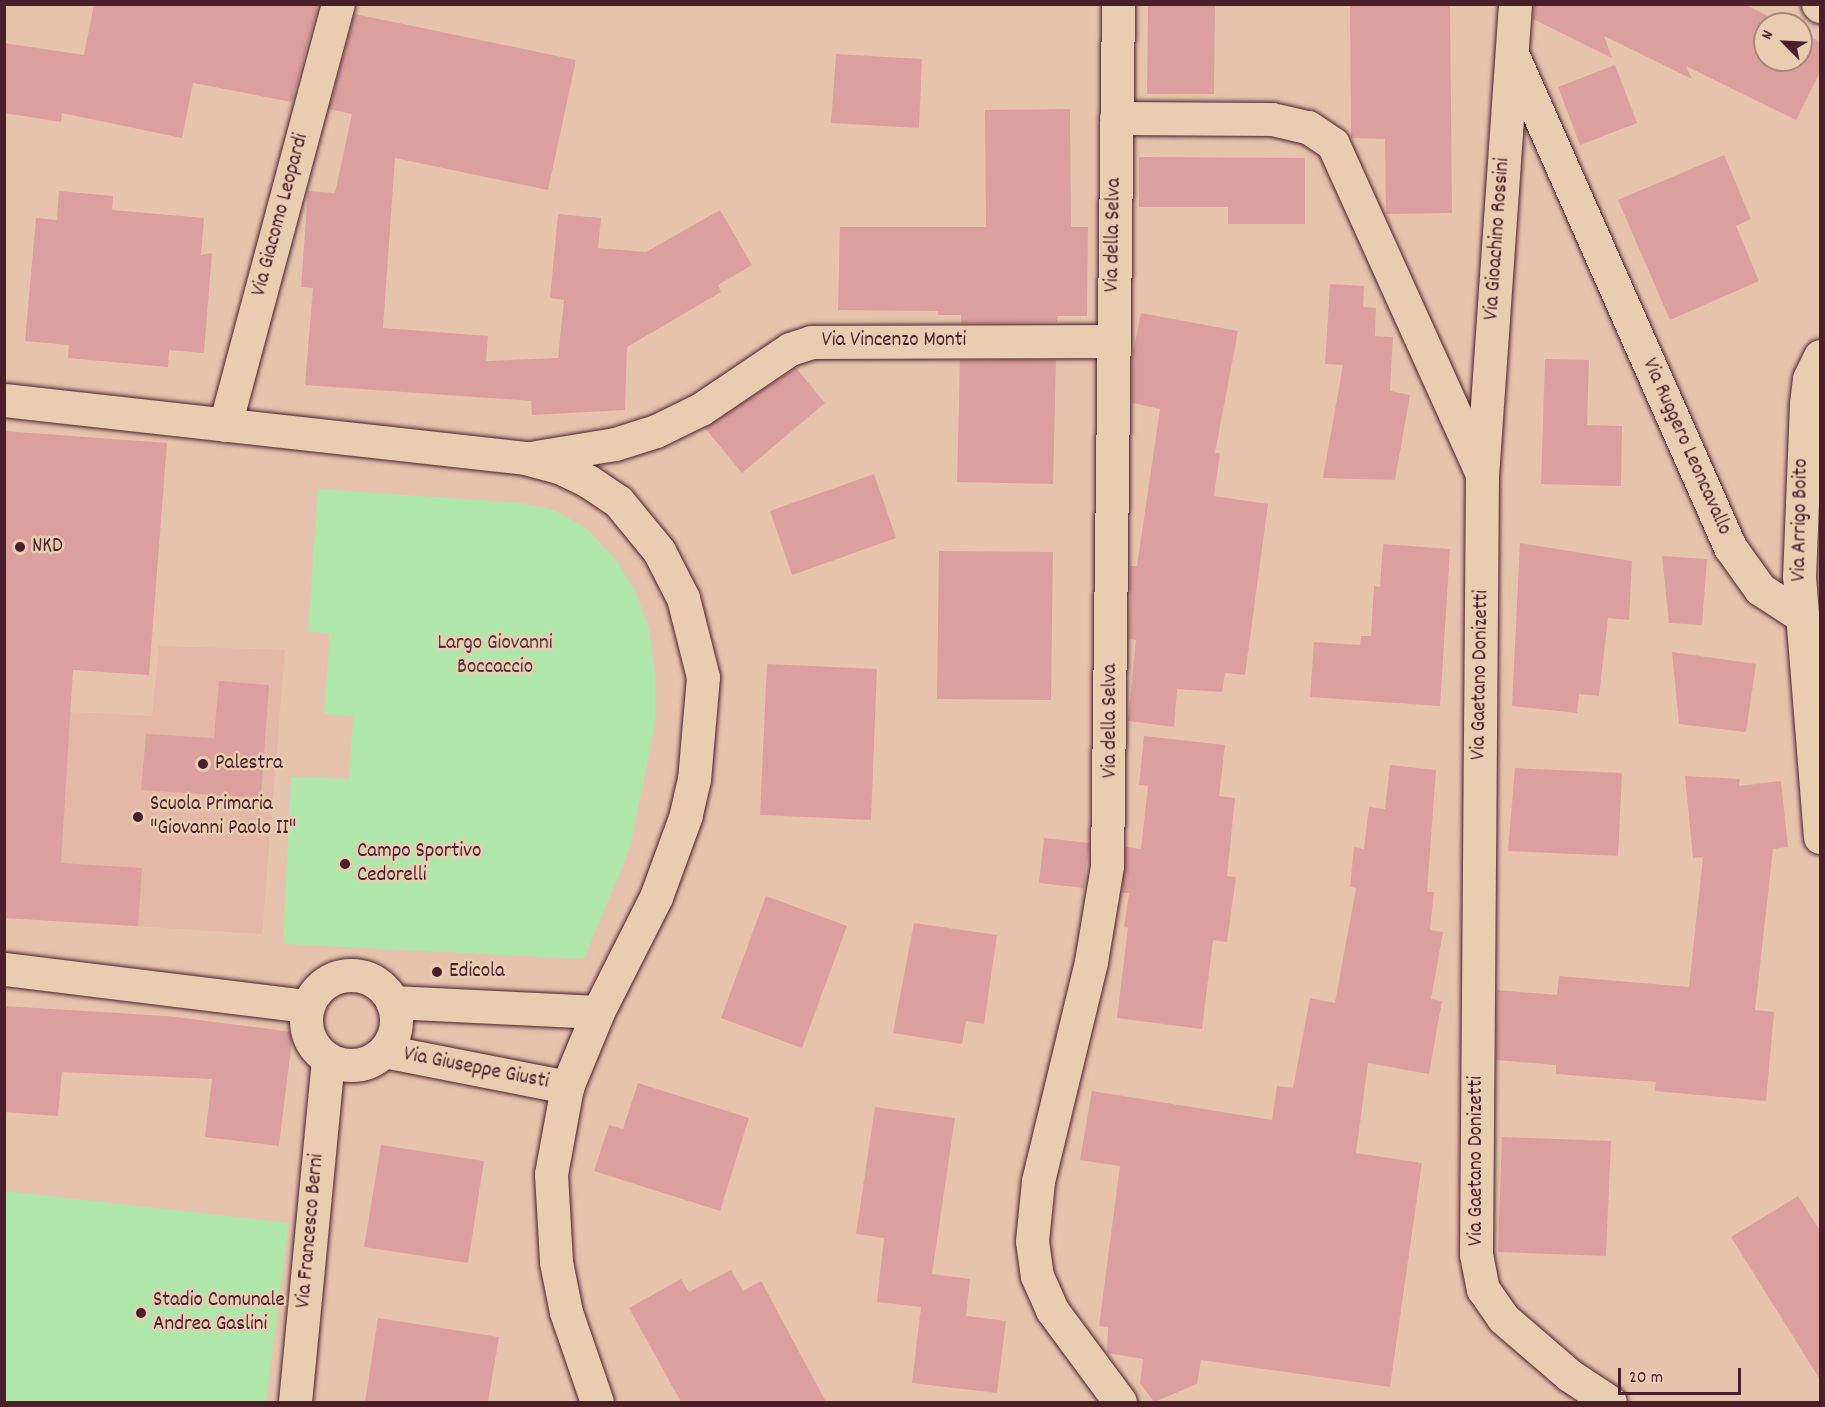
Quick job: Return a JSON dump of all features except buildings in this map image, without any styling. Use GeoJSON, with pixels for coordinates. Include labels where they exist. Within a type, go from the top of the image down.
{"type":"FeatureCollection","features":[{"type":"Feature","properties":{"kind":"street","name":"Via Giacomo Leopardi"},"geometry":{"type":"LineString","coordinates":[[225,425],[338,4]]}},
{"type":"Feature","properties":{"kind":"street","name":"Via della Selva"},"geometry":{"type":"LineString","coordinates":[[1118,4],[1112,341],[1111,786],[1107,866],[1091,962],[1038,1181],[1032,1241],[1037,1276],[1052,1310],[1120,1402]]}},
{"type":"Feature","properties":{"kind":"street","name":"Via Gioachino Rossini"},"geometry":{"type":"LineString","coordinates":[[1482,474],[1515,4]]}},
{"type":"Feature","properties":{"kind":"street","name":"Via Ruggero Leoncavallo"},"geometry":{"type":"LineString","coordinates":[[1511,52],[1734,554],[1761,589],[1800,615]]}},
{"type":"Feature","properties":{"kind":"street","name":"Via Gaetano Donizetti"},"geometry":{"type":"LineString","coordinates":[[1116,118],[1272,119],[1308,127],[1333,144],[1482,474],[1478,1268],[1488,1297],[1514,1330],[1610,1402]]}},
{"type":"Feature","properties":{"kind":"street","name":"Via Vincenzo Monti"},"geometry":{"type":"LineString","coordinates":[[525,458],[615,444],[656,431],[701,409],[790,349],[811,342],[1112,341]]}},
{"type":"Feature","properties":{"kind":"street","name":"Via Arrigo Boito"},"geometry":{"type":"LineString","coordinates":[[1800,615],[1799,505],[1806,404],[1809,379],[1821,356]]}},
{"type":"Feature","properties":{"kind":"street"},"geometry":{"type":"LineString","coordinates":[[4,400],[525,458],[559,467],[588,481],[618,501],[641,524],[677,581],[703,677],[699,743],[686,815],[656,897],[598,1012],[567,1087]]}},
{"type":"Feature","properties":{"kind":"street"},"geometry":{"type":"LineString","coordinates":[[1800,615],[1821,837]]}},
{"type":"Feature","properties":{"kind":"street"},"geometry":{"type":"LineString","coordinates":[[4,969],[307,1006]]}},
{"type":"Feature","properties":{"kind":"street"},"geometry":{"type":"LineString","coordinates":[[328,1060],[308,1036],[307,1006],[314,992],[340,975],[371,979],[393,1002],[598,1012]]}},
{"type":"Feature","properties":{"kind":"street","name":"Via Giuseppe Giusti"},"geometry":{"type":"LineString","coordinates":[[328,1060],[358,1065],[384,1051],[395,1027],[393,1002]]}},
{"type":"Feature","properties":{"kind":"street","name":"Via Giuseppe Giusti"},"geometry":{"type":"LineString","coordinates":[[384,1051],[567,1087],[551,1174],[552,1217],[566,1312],[597,1402]]}},
{"type":"Feature","properties":{"kind":"street","name":"Via Francesco Berni"},"geometry":{"type":"LineString","coordinates":[[295,1402],[328,1060]]}},
{"type":"Feature","properties":{"kind":"shaded area","name":"Scuola Primaria \"Giovanni Paolo II\""},"geometry":{"type":"Polygon","coordinates":[[[159,646],[285,650],[262,934],[5,918],[70,712],[152,716],[159,646]]]}},
{"type":"Feature","properties":{"kind":"green space","name":"Largo Giovanni Boccaccio"},"geometry":{"type":"Polygon","coordinates":[[[318,489],[522,503],[554,510],[587,529],[616,560],[636,593],[649,629],[655,674],[655,724],[630,848],[584,959],[283,944],[291,777],[349,779],[353,716],[324,714],[330,633],[308,632],[318,489]]]}},
{"type":"Feature","properties":{"kind":"green space","name":"Stadio Comunale Andrea Gaslini"},"geometry":{"type":"Polygon","coordinates":[[[5,1191],[289,1223],[266,1402],[5,1402],[5,1191]]]}},
{"type":"Feature","properties":{"kind":"place","name":"NKD"},"geometry":{"type":"Point","coordinates":[20,547]}},
{"type":"Feature","properties":{"kind":"place","name":"Palestra"},"geometry":{"type":"Point","coordinates":[203,764]}},
{"type":"Feature","properties":{"kind":"place","name":"Scuola Primaria \"Giovanni Paolo II\""},"geometry":{"type":"Point","coordinates":[138,817]}},
{"type":"Feature","properties":{"kind":"place","name":"Campo Sportivo Cedorelli"},"geometry":{"type":"Point","coordinates":[345,864]}},
{"type":"Feature","properties":{"kind":"place","name":"Edicola"},"geometry":{"type":"Point","coordinates":[437,972]}},
{"type":"Feature","properties":{"kind":"place","name":"Stadio Comunale Andrea Gaslini"},"geometry":{"type":"Point","coordinates":[141,1313]}}]}
